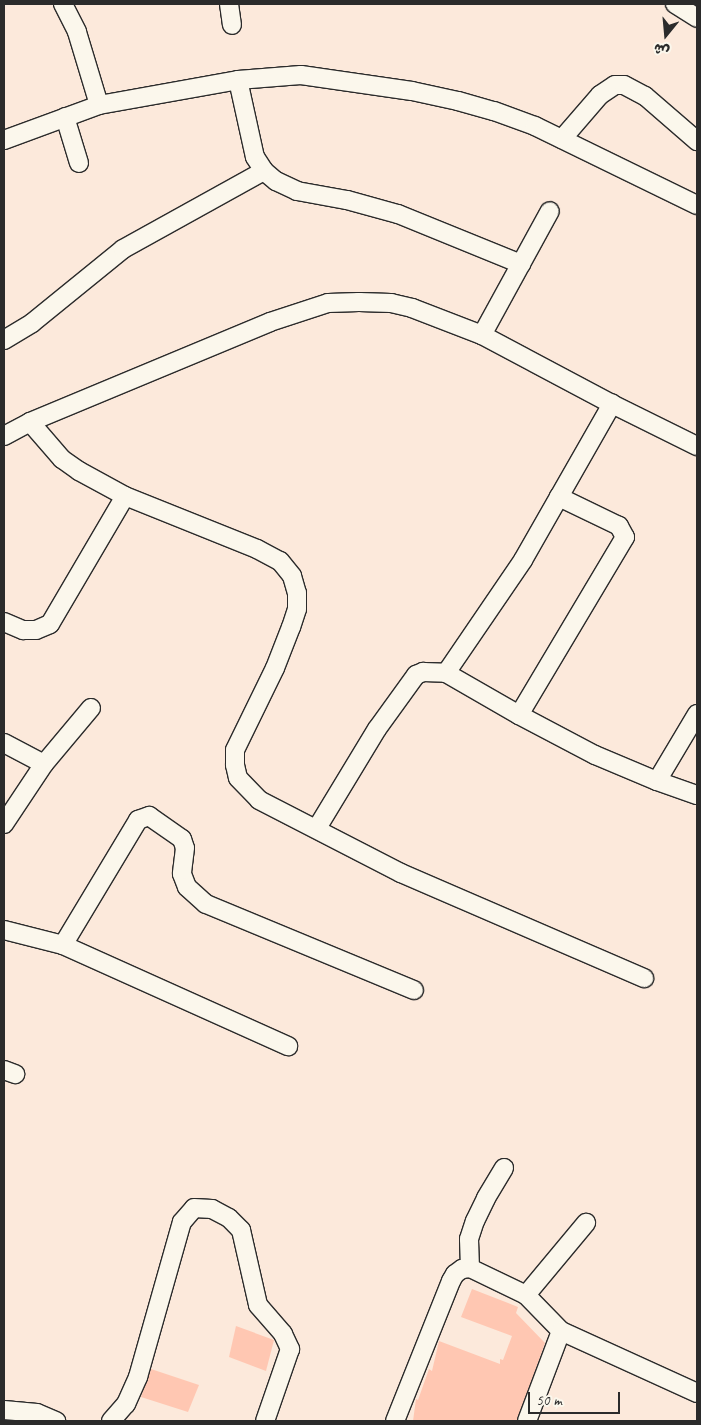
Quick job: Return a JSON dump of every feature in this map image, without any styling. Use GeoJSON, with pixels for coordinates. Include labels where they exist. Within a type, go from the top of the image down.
{"type":"FeatureCollection","features":[{"type":"Feature","properties":{"kind":"street"},"geometry":{"type":"LineString","coordinates":[[63,4],[76,32],[99,105]]}},
{"type":"Feature","properties":{"kind":"street"},"geometry":{"type":"LineString","coordinates":[[230,4],[232,25]]}},
{"type":"Feature","properties":{"kind":"street"},"geometry":{"type":"LineString","coordinates":[[675,4],[697,18]]}},
{"type":"Feature","properties":{"kind":"street"},"geometry":{"type":"LineString","coordinates":[[4,140],[99,105],[238,80],[301,75],[412,91],[458,100],[494,111],[562,139],[697,205]]}},
{"type":"Feature","properties":{"kind":"street"},"geometry":{"type":"LineString","coordinates":[[238,80],[252,151],[264,171],[286,187],[296,191],[346,200],[398,214],[521,264]]}},
{"type":"Feature","properties":{"kind":"street"},"geometry":{"type":"LineString","coordinates":[[562,139],[600,95],[615,85],[624,85],[645,96],[697,141]]}},
{"type":"Feature","properties":{"kind":"street"},"geometry":{"type":"LineString","coordinates":[[65,117],[79,163]]}},
{"type":"Feature","properties":{"kind":"street"},"geometry":{"type":"LineString","coordinates":[[4,340],[32,323],[123,249],[264,171]]}},
{"type":"Feature","properties":{"kind":"street"},"geometry":{"type":"LineString","coordinates":[[482,335],[550,212]]}},
{"type":"Feature","properties":{"kind":"street"},"geometry":{"type":"LineString","coordinates":[[4,436],[30,422],[270,322],[328,304],[391,303],[412,308],[482,335],[612,404],[697,446]]}},
{"type":"Feature","properties":{"kind":"street"},"geometry":{"type":"LineString","coordinates":[[446,673],[523,560],[612,404]]}},
{"type":"Feature","properties":{"kind":"street"},"geometry":{"type":"LineString","coordinates":[[30,422],[68,463],[125,496],[257,549],[280,561],[292,576],[297,593],[297,609],[274,668],[235,750],[234,765],[238,778],[259,800],[317,828],[401,873],[644,978]]}},
{"type":"Feature","properties":{"kind":"street"},"geometry":{"type":"LineString","coordinates":[[4,622],[22,630],[36,630],[50,624],[125,496]]}},
{"type":"Feature","properties":{"kind":"street"},"geometry":{"type":"LineString","coordinates":[[519,715],[625,537],[619,526],[558,497]]}},
{"type":"Feature","properties":{"kind":"street"},"geometry":{"type":"LineString","coordinates":[[317,828],[377,729],[416,675],[423,672],[446,673],[519,715],[594,754],[657,781],[697,795]]}},
{"type":"Feature","properties":{"kind":"street"},"geometry":{"type":"LineString","coordinates":[[4,824],[44,764],[91,708]]}},
{"type":"Feature","properties":{"kind":"street"},"geometry":{"type":"LineString","coordinates":[[657,781],[697,714]]}},
{"type":"Feature","properties":{"kind":"street"},"geometry":{"type":"LineString","coordinates":[[4,743],[44,764]]}},
{"type":"Feature","properties":{"kind":"street"},"geometry":{"type":"LineString","coordinates":[[63,945],[138,820],[149,816],[182,839],[185,848],[182,874],[187,887],[206,904],[414,990]]}},
{"type":"Feature","properties":{"kind":"street"},"geometry":{"type":"LineString","coordinates":[[4,930],[63,945],[288,1046]]}},
{"type":"Feature","properties":{"kind":"street"},"geometry":{"type":"LineString","coordinates":[[470,1268],[470,1239],[475,1221],[504,1168]]}},
{"type":"Feature","properties":{"kind":"street"},"geometry":{"type":"LineString","coordinates":[[111,1421],[126,1404],[138,1377],[182,1222],[194,1208],[212,1209],[229,1218],[242,1230],[258,1304],[282,1334],[290,1349],[266,1421]]}},
{"type":"Feature","properties":{"kind":"street"},"geometry":{"type":"LineString","coordinates":[[526,1295],[586,1223]]}},
{"type":"Feature","properties":{"kind":"street"},"geometry":{"type":"LineString","coordinates":[[395,1421],[451,1281],[462,1268],[470,1268],[526,1295],[561,1331],[697,1393]]}},
{"type":"Feature","properties":{"kind":"street"},"geometry":{"type":"LineString","coordinates":[[527,1421],[561,1331]]}},
{"type":"Feature","properties":{"kind":"street"},"geometry":{"type":"LineString","coordinates":[[4,1410],[37,1414],[56,1421]]}},
{"type":"Feature","properties":{"kind":"building"},"geometry":{"type":"Polygon","coordinates":[[[472,1289],[518,1307],[516,1313],[545,1343],[517,1421],[413,1421],[416,1399],[418,1400],[429,1369],[432,1371],[439,1341],[500,1364],[500,1359],[503,1360],[512,1336],[461,1317],[472,1289]]]}},
{"type":"Feature","properties":{"kind":"building"},"geometry":{"type":"Polygon","coordinates":[[[236,1326],[274,1340],[266,1371],[229,1357],[236,1326]]]}},
{"type":"Feature","properties":{"kind":"building"},"geometry":{"type":"Polygon","coordinates":[[[151,1369],[199,1385],[188,1412],[141,1397],[151,1369]]]}}]}
